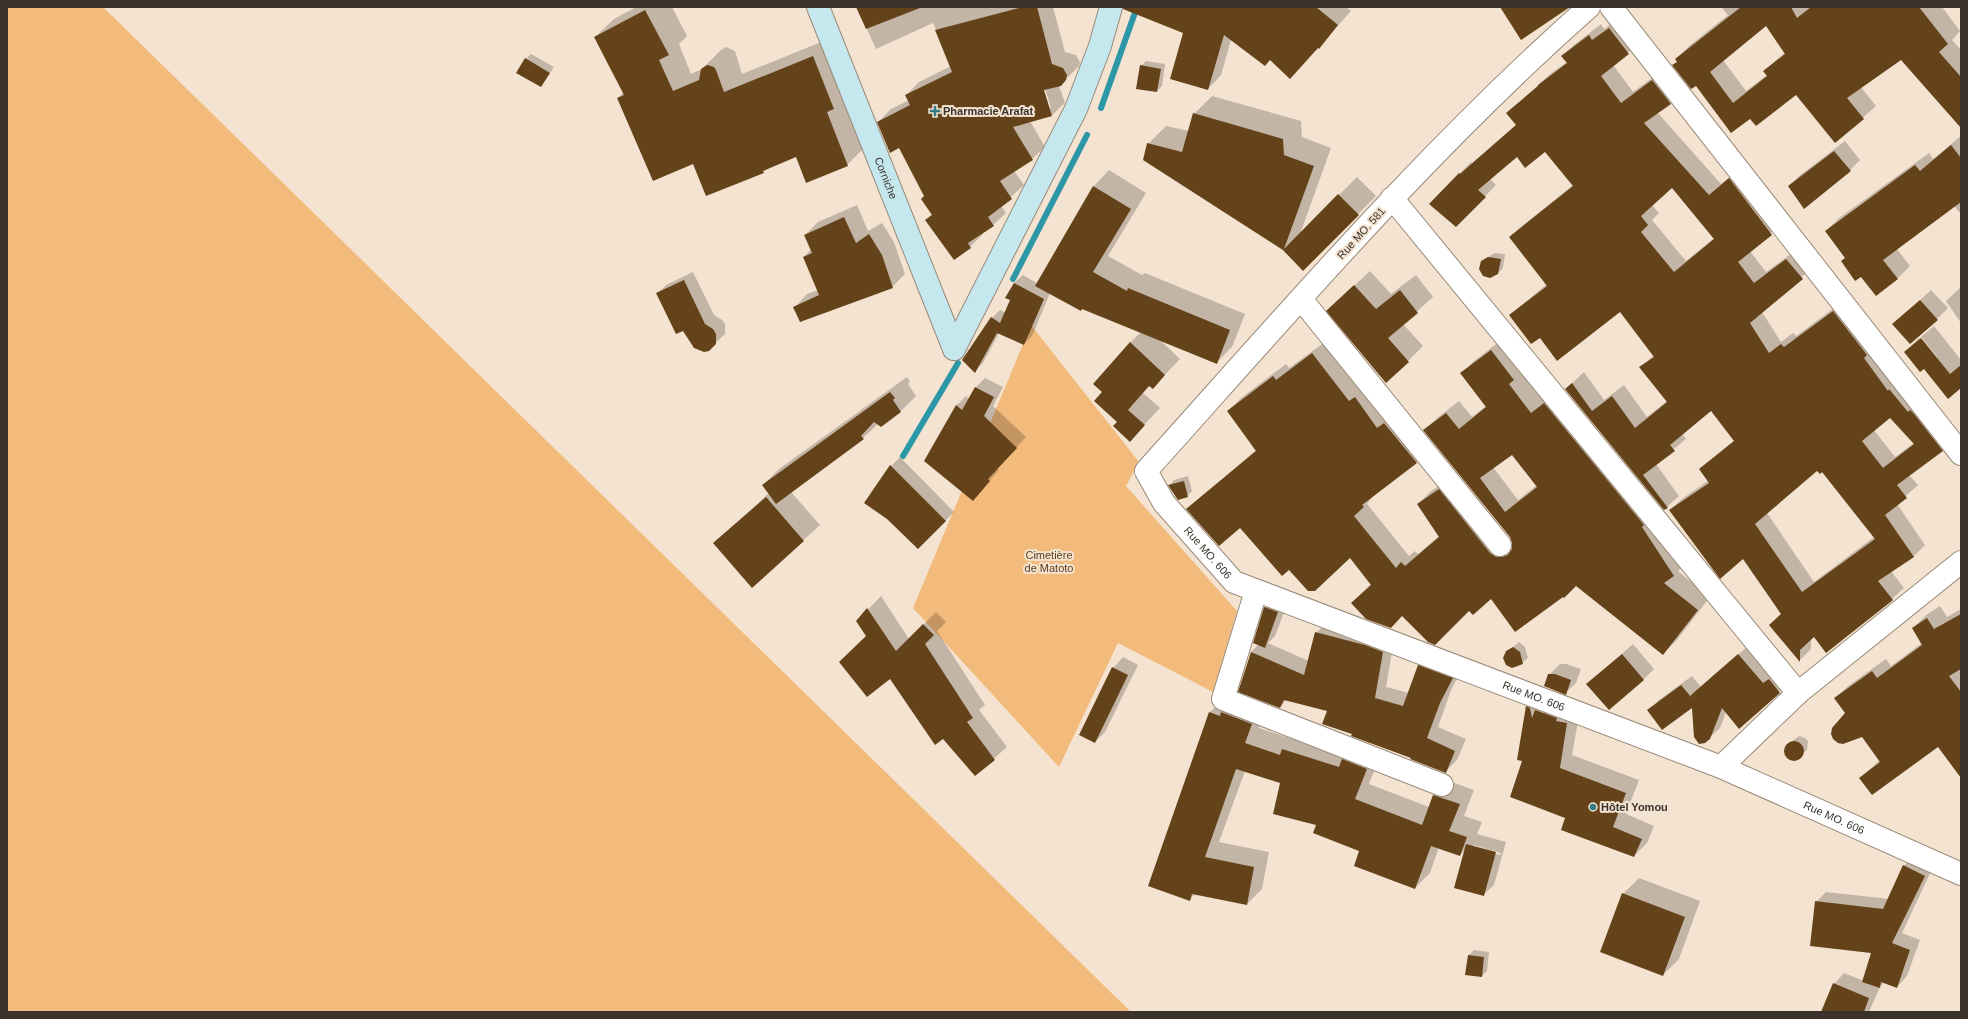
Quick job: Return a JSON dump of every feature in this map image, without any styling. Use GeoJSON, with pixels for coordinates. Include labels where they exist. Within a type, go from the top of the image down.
{"type":"FeatureCollection","features":[{"type":"Feature","properties":{"kind":"street","name":"Corniche"},"geometry":{"type":"LineString","coordinates":[[818,7],[954,349],[1076,109],[1100,46],[1111,7]]}},
{"type":"Feature","properties":{"kind":"street","name":"Rue MO. 581"},"geometry":{"type":"LineString","coordinates":[[1146,471],[1392,198],[1537,53],[1589,7]]}},
{"type":"Feature","properties":{"kind":"street"},"geometry":{"type":"LineString","coordinates":[[1611,7],[1961,454]]}},
{"type":"Feature","properties":{"kind":"street"},"geometry":{"type":"LineString","coordinates":[[1392,198],[1798,693]]}},
{"type":"Feature","properties":{"kind":"street"},"geometry":{"type":"LineString","coordinates":[[1301,299],[1500,545]]}},
{"type":"Feature","properties":{"kind":"street","name":"Rue MO. 606"},"geometry":{"type":"LineString","coordinates":[[1146,471],[1164,503],[1234,582],[1721,767],[1961,874]]}},
{"type":"Feature","properties":{"kind":"street"},"geometry":{"type":"LineString","coordinates":[[1721,767],[1798,693],[1961,562]]}},
{"type":"Feature","properties":{"kind":"street"},"geometry":{"type":"LineString","coordinates":[[1256,591],[1223,699],[1442,786]]}},
{"type":"Feature","properties":{"kind":"green space"},"geometry":{"type":"Polygon","coordinates":[[[7,7],[103,7],[1131,1012],[7,1012],[7,7]]]}},
{"type":"Feature","properties":{"kind":"green space","name":"Cimetière de Matoto"},"geometry":{"type":"Polygon","coordinates":[[[1031,325],[1139,462],[1126,486],[1237,611],[1213,692],[1118,643],[1059,767],[913,608],[1031,325]]]}},
{"type":"Feature","properties":{"kind":"building"},"geometry":{"type":"Polygon","coordinates":[[[856,7],[920,7],[920,8],[866,29],[856,7]]]}},
{"type":"Feature","properties":{"kind":"building"},"geometry":{"type":"Polygon","coordinates":[[[1023,7],[1037,7],[1052,64],[1063,68],[1067,75],[1066,80],[1061,86],[1044,90],[1052,116],[1013,127],[1033,160],[1000,181],[1012,199],[988,217],[994,226],[968,243],[971,248],[954,260],[925,220],[932,215],[921,199],[924,196],[899,148],[890,153],[877,122],[910,105],[905,95],[952,72],[935,30],[1023,7]]]}},
{"type":"Feature","properties":{"kind":"building"},"geometry":{"type":"Polygon","coordinates":[[[1123,7],[1316,7],[1338,25],[1319,49],[1318,48],[1290,79],[1270,60],[1265,66],[1224,35],[1208,90],[1170,79],[1183,33],[1123,9],[1123,7]]]}},
{"type":"Feature","properties":{"kind":"building"},"geometry":{"type":"Polygon","coordinates":[[[1500,7],[1570,7],[1521,40],[1500,7]]]}},
{"type":"Feature","properties":{"kind":"building"},"geometry":{"type":"Polygon","coordinates":[[[1741,7],[1791,7],[1797,18],[1811,7],[1919,7],[1948,44],[1939,52],[1961,77],[1961,128],[1901,60],[1847,98],[1864,119],[1835,143],[1796,95],[1756,126],[1750,119],[1731,133],[1696,86],[1691,89],[1672,65],[1677,62],[1675,59],[1741,7]],[[1766,26],[1710,72],[1733,103],[1767,76],[1763,71],[1785,54],[1766,26]]]}},
{"type":"Feature","properties":{"kind":"building"},"geometry":{"type":"Polygon","coordinates":[[[645,10],[669,55],[659,60],[673,91],[699,80],[701,69],[707,65],[714,67],[716,70],[724,92],[813,56],[834,109],[827,112],[848,166],[806,183],[796,157],[763,171],[764,173],[706,196],[693,164],[653,181],[617,98],[624,95],[594,37],[645,10]]]}},
{"type":"Feature","properties":{"kind":"building"},"geometry":{"type":"Polygon","coordinates":[[[1609,28],[1629,54],[1601,76],[1621,103],[1652,80],[1671,104],[1644,123],[1709,195],[1729,178],[1772,235],[1738,262],[1754,283],[1786,259],[1803,279],[1750,323],[1769,353],[1781,344],[1784,347],[1833,311],[1867,355],[1864,358],[1888,391],[1889,389],[1908,412],[1910,410],[1914,414],[1943,451],[1897,485],[1907,498],[1885,515],[1914,557],[1878,581],[1893,600],[1826,653],[1814,637],[1800,650],[1800,662],[1769,625],[1781,614],[1743,559],[1720,579],[1669,510],[1709,483],[1699,469],[1734,441],[1711,411],[1670,445],[1675,451],[1643,475],[1668,508],[1664,510],[1565,389],[1572,383],[1592,411],[1612,396],[1635,428],[1667,402],[1639,367],[1654,357],[1620,312],[1557,361],[1540,338],[1531,344],[1509,315],[1547,286],[1509,237],[1573,186],[1545,152],[1525,168],[1517,157],[1478,190],[1486,197],[1456,227],[1429,204],[1459,173],[1460,174],[1516,125],[1506,113],[1538,85],[1567,63],[1561,56],[1589,35],[1592,40],[1609,28]],[[1672,188],[1641,216],[1648,225],[1641,232],[1674,272],[1714,239],[1672,188]],[[1890,418],[1862,441],[1883,468],[1914,444],[1890,418]],[[1817,471],[1755,524],[1802,592],[1875,539],[1822,472],[1820,474],[1817,471]]]}},
{"type":"Feature","properties":{"kind":"building"},"geometry":{"type":"Polygon","coordinates":[[[525,58],[550,73],[541,87],[516,73],[525,58]]]}},
{"type":"Feature","properties":{"kind":"building"},"geometry":{"type":"Polygon","coordinates":[[[1140,65],[1161,69],[1157,92],[1136,89],[1140,65]]]}},
{"type":"Feature","properties":{"kind":"building"},"geometry":{"type":"Polygon","coordinates":[[[1193,113],[1283,139],[1284,155],[1314,166],[1284,249],[1338,194],[1359,215],[1303,271],[1283,250],[1143,160],[1147,143],[1182,152],[1193,113]]]}},
{"type":"Feature","properties":{"kind":"building"},"geometry":{"type":"Polygon","coordinates":[[[1951,145],[1961,158],[1961,202],[1883,260],[1898,279],[1876,296],[1861,277],[1855,281],[1841,261],[1845,258],[1825,231],[1915,165],[1920,171],[1951,145]]]}},
{"type":"Feature","properties":{"kind":"building"},"geometry":{"type":"Polygon","coordinates":[[[1834,151],[1851,171],[1804,209],[1788,186],[1834,151]]]}},
{"type":"Feature","properties":{"kind":"building"},"geometry":{"type":"Polygon","coordinates":[[[1093,186],[1131,209],[1093,272],[1127,291],[1128,288],[1230,330],[1217,364],[1082,309],[1081,311],[1035,286],[1093,186]]]}},
{"type":"Feature","properties":{"kind":"building"},"geometry":{"type":"Polygon","coordinates":[[[844,217],[856,243],[869,234],[882,255],[893,288],[800,322],[793,307],[819,295],[803,257],[812,253],[804,235],[844,217]]]}},
{"type":"Feature","properties":{"kind":"building"},"geometry":{"type":"Polygon","coordinates":[[[1488,257],[1501,259],[1498,274],[1490,278],[1483,276],[1479,269],[1481,261],[1488,257]]]}},
{"type":"Feature","properties":{"kind":"building"},"geometry":{"type":"Polygon","coordinates":[[[684,280],[705,324],[713,329],[716,334],[716,344],[709,351],[704,352],[694,348],[683,331],[676,334],[656,293],[684,280]]]}},
{"type":"Feature","properties":{"kind":"building"},"geometry":{"type":"Polygon","coordinates":[[[1014,283],[1044,299],[1024,345],[997,333],[975,373],[962,360],[991,317],[1000,323],[1010,300],[1005,298],[1014,283]]]}},
{"type":"Feature","properties":{"kind":"building"},"geometry":{"type":"Polygon","coordinates":[[[1354,285],[1376,309],[1400,290],[1418,313],[1388,338],[1409,362],[1386,383],[1326,311],[1354,285]]]}},
{"type":"Feature","properties":{"kind":"building"},"geometry":{"type":"Polygon","coordinates":[[[1920,300],[1938,320],[1910,344],[1892,324],[1920,300]]]}},
{"type":"Feature","properties":{"kind":"building"},"geometry":{"type":"Polygon","coordinates":[[[1921,338],[1950,374],[1961,365],[1961,388],[1948,399],[1924,369],[1920,372],[1904,352],[1921,338]]]}},
{"type":"Feature","properties":{"kind":"building"},"geometry":{"type":"Polygon","coordinates":[[[1130,342],[1165,375],[1153,389],[1149,386],[1128,410],[1145,425],[1130,442],[1113,426],[1117,422],[1094,401],[1102,392],[1093,384],[1130,342]]]}},
{"type":"Feature","properties":{"kind":"building"},"geometry":{"type":"Polygon","coordinates":[[[1491,350],[1514,380],[1509,384],[1531,413],[1544,403],[1644,525],[1642,527],[1674,576],[1664,583],[1698,610],[1663,655],[1576,586],[1564,598],[1563,597],[1515,632],[1491,599],[1473,615],[1469,611],[1435,645],[1428,642],[1402,616],[1391,628],[1366,619],[1351,603],[1371,585],[1350,558],[1315,591],[1308,591],[1289,570],[1282,576],[1240,528],[1219,546],[1186,509],[1256,451],[1227,411],[1273,376],[1276,380],[1312,353],[1349,401],[1355,397],[1377,428],[1384,423],[1417,463],[1362,505],[1364,507],[1354,516],[1396,568],[1401,562],[1405,566],[1439,537],[1417,504],[1439,489],[1490,553],[1496,557],[1508,555],[1512,549],[1510,537],[1423,430],[1446,413],[1459,429],[1486,407],[1460,373],[1491,350]],[[1512,455],[1480,478],[1505,512],[1537,487],[1512,455]]]}},
{"type":"Feature","properties":{"kind":"building"},"geometry":{"type":"Polygon","coordinates":[[[975,387],[994,397],[984,416],[1017,448],[988,479],[990,481],[973,501],[924,461],[956,405],[962,410],[975,387]]]}},
{"type":"Feature","properties":{"kind":"building"},"geometry":{"type":"Polygon","coordinates":[[[890,392],[895,398],[893,400],[901,412],[881,427],[874,422],[861,436],[864,439],[776,504],[762,485],[890,392]]]}},
{"type":"Feature","properties":{"kind":"building"},"geometry":{"type":"Polygon","coordinates":[[[890,465],[946,521],[918,549],[887,519],[864,503],[890,465]]]}},
{"type":"Feature","properties":{"kind":"building"},"geometry":{"type":"Polygon","coordinates":[[[1184,481],[1188,497],[1178,500],[1168,485],[1184,481]]]}},
{"type":"Feature","properties":{"kind":"building"},"geometry":{"type":"Polygon","coordinates":[[[766,497],[804,541],[752,588],[713,543],[766,497]]]}},
{"type":"Feature","properties":{"kind":"building"},"geometry":{"type":"Polygon","coordinates":[[[1264,607],[1278,612],[1265,648],[1253,643],[1264,607]]]}},
{"type":"Feature","properties":{"kind":"building"},"geometry":{"type":"Polygon","coordinates":[[[867,608],[896,651],[923,624],[934,635],[925,644],[973,718],[967,722],[995,760],[975,776],[943,739],[935,745],[890,679],[867,697],[839,662],[866,636],[856,621],[867,608]]]}},
{"type":"Feature","properties":{"kind":"building"},"geometry":{"type":"Polygon","coordinates":[[[1961,614],[1961,669],[1949,676],[1961,692],[1961,778],[1938,747],[1872,795],[1859,778],[1880,762],[1862,737],[1843,744],[1838,743],[1833,739],[1831,734],[1832,728],[1845,713],[1834,698],[1872,671],[1877,678],[1922,645],[1912,628],[1927,618],[1934,629],[1961,614]]]}},
{"type":"Feature","properties":{"kind":"building"},"geometry":{"type":"Polygon","coordinates":[[[1315,632],[1365,645],[1383,652],[1375,698],[1403,706],[1418,665],[1453,678],[1440,703],[1427,738],[1455,751],[1446,773],[1410,759],[1411,758],[1351,736],[1352,734],[1322,724],[1327,711],[1284,700],[1280,708],[1238,692],[1251,652],[1304,675],[1315,632]]]}},
{"type":"Feature","properties":{"kind":"building"},"geometry":{"type":"Polygon","coordinates":[[[1513,647],[1520,652],[1523,664],[1512,668],[1506,665],[1503,658],[1506,651],[1513,647]]]}},
{"type":"Feature","properties":{"kind":"building"},"geometry":{"type":"Polygon","coordinates":[[[1622,654],[1644,680],[1609,710],[1586,684],[1622,654]]]}},
{"type":"Feature","properties":{"kind":"building"},"geometry":{"type":"Polygon","coordinates":[[[1738,654],[1763,683],[1769,679],[1780,693],[1739,729],[1722,708],[1710,739],[1705,743],[1699,744],[1694,737],[1692,708],[1662,730],[1647,710],[1681,685],[1691,697],[1691,695],[1738,654]]]}},
{"type":"Feature","properties":{"kind":"building"},"geometry":{"type":"Polygon","coordinates":[[[1112,667],[1128,675],[1095,743],[1079,735],[1112,667]]]}},
{"type":"Feature","properties":{"kind":"building"},"geometry":{"type":"Polygon","coordinates":[[[1548,674],[1555,674],[1571,680],[1566,695],[1544,686],[1548,674]]]}},
{"type":"Feature","properties":{"kind":"building"},"geometry":{"type":"Polygon","coordinates":[[[1526,706],[1530,708],[1532,718],[1535,710],[1557,718],[1556,721],[1567,723],[1560,768],[1626,793],[1613,827],[1642,839],[1634,857],[1561,830],[1565,818],[1510,797],[1522,761],[1517,760],[1526,706]]]}},
{"type":"Feature","properties":{"kind":"building"},"geometry":{"type":"Polygon","coordinates":[[[1209,712],[1220,716],[1221,712],[1252,724],[1245,743],[1280,755],[1282,749],[1339,767],[1342,759],[1367,769],[1355,799],[1422,825],[1433,795],[1460,804],[1449,831],[1467,837],[1460,856],[1431,846],[1415,889],[1354,866],[1359,851],[1313,833],[1316,825],[1273,814],[1280,783],[1236,769],[1205,857],[1254,867],[1247,905],[1192,894],[1190,901],[1148,886],[1209,712]]]}},
{"type":"Feature","properties":{"kind":"building"},"geometry":{"type":"Polygon","coordinates":[[[1794,741],[1801,744],[1804,751],[1801,758],[1794,761],[1787,758],[1784,751],[1787,744],[1794,741]]]}},
{"type":"Feature","properties":{"kind":"building"},"geometry":{"type":"Polygon","coordinates":[[[1466,844],[1496,852],[1484,896],[1454,888],[1466,844]]]}},
{"type":"Feature","properties":{"kind":"building"},"geometry":{"type":"Polygon","coordinates":[[[1903,865],[1925,876],[1892,943],[1910,950],[1897,988],[1881,982],[1880,988],[1862,982],[1871,953],[1810,946],[1815,901],[1883,909],[1903,865]]]}},
{"type":"Feature","properties":{"kind":"building"},"geometry":{"type":"Polygon","coordinates":[[[1622,893],[1685,917],[1663,976],[1600,952],[1622,893]]]}},
{"type":"Feature","properties":{"kind":"building"},"geometry":{"type":"Polygon","coordinates":[[[1468,955],[1484,957],[1482,977],[1465,975],[1468,955]]]}},
{"type":"Feature","properties":{"kind":"building"},"geometry":{"type":"Polygon","coordinates":[[[1833,983],[1869,998],[1864,1012],[1821,1012],[1833,983]]]}},
{"type":"Feature","properties":{"kind":"waterway"},"geometry":{"type":"LineString","coordinates":[[1101,108],[1137,7]]}},
{"type":"Feature","properties":{"kind":"waterway"},"geometry":{"type":"LineString","coordinates":[[1013,279],[1087,135]]}},
{"type":"Feature","properties":{"kind":"waterway"},"geometry":{"type":"LineString","coordinates":[[903,456],[958,363]]}},
{"type":"Feature","properties":{"kind":"place","name":"Pharmacie Arafat"},"geometry":{"type":"Point","coordinates":[935,111]}},
{"type":"Feature","properties":{"kind":"place","name":"Hôtel Yomou"},"geometry":{"type":"Point","coordinates":[1593,807]}}]}
